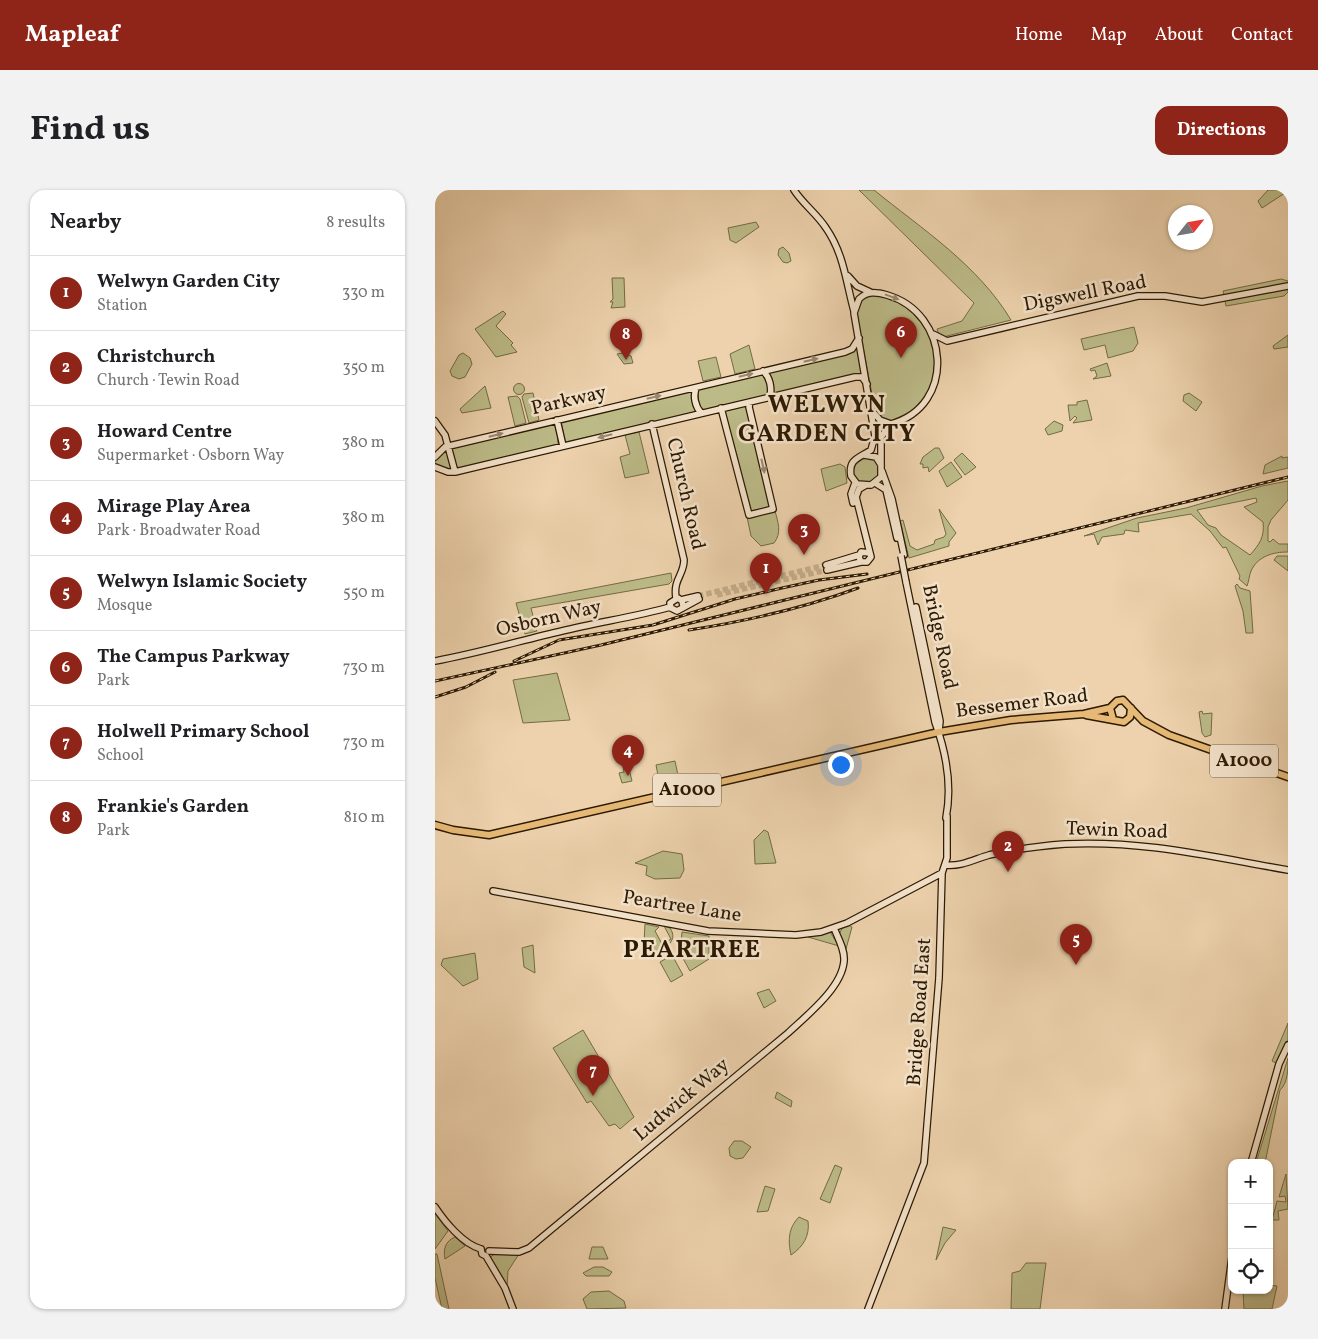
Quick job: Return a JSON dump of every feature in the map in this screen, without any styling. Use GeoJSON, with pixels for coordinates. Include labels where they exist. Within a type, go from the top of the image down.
{"type":"FeatureCollection","features":[{"type":"Feature","properties":{"kind":"main road","name":"A1000"},"geometry":{"type":"LineString","coordinates":[[1111,708],[1113,704],[1121,700],[1125,701],[1143,721]]}},
{"type":"Feature","properties":{"kind":"main road","name":"Bessemer Road"},"geometry":{"type":"LineString","coordinates":[[939,732],[1011,720],[1084,714],[1111,708]]}},
{"type":"Feature","properties":{"kind":"main road"},"geometry":{"type":"LineString","coordinates":[[1084,714],[1113,719],[1111,708]]}},
{"type":"Feature","properties":{"kind":"main road"},"geometry":{"type":"LineString","coordinates":[[1129,718],[1131,708]]}},
{"type":"Feature","properties":{"kind":"main road","name":"A1000"},"geometry":{"type":"LineString","coordinates":[[1113,719],[1120,722],[1129,718],[1143,721],[1169,734],[1288,777]]}},
{"type":"Feature","properties":{"kind":"main road","name":"A1000"},"geometry":{"type":"LineString","coordinates":[[435,825],[456,831],[489,836],[939,732]]}},
{"type":"Feature","properties":{"kind":"street"},"geometry":{"type":"LineString","coordinates":[[794,190],[830,234],[847,276],[873,412],[874,444],[871,450],[857,457],[851,464],[851,476],[855,483],[851,494],[864,553],[861,562]]}},
{"type":"Feature","properties":{"kind":"street"},"geometry":{"type":"LineString","coordinates":[[847,276],[857,286],[870,292],[887,295],[908,304],[923,318],[933,334],[938,353],[935,380],[925,400],[909,416],[891,424],[881,436],[882,468],[875,483],[859,489],[856,497],[864,553],[870,560],[865,563],[827,567],[864,553]]}},
{"type":"Feature","properties":{"kind":"street","name":"Digswell Road"},"geometry":{"type":"LineString","coordinates":[[947,341],[1138,296],[1157,295],[1202,302],[1288,286]]}},
{"type":"Feature","properties":{"kind":"street"},"geometry":{"type":"LineString","coordinates":[[854,313],[859,299],[870,292]]}},
{"type":"Feature","properties":{"kind":"street"},"geometry":{"type":"LineString","coordinates":[[933,334],[947,341],[938,353]]}},
{"type":"Feature","properties":{"kind":"street","name":"Parkway"},"geometry":{"type":"LineString","coordinates":[[435,457],[442,449],[449,446],[849,351],[859,338]]}},
{"type":"Feature","properties":{"kind":"street"},"geometry":{"type":"LineString","coordinates":[[763,371],[768,377],[771,389],[770,397]]}},
{"type":"Feature","properties":{"kind":"street"},"geometry":{"type":"LineString","coordinates":[[435,467],[447,472],[455,472],[855,377],[862,377],[868,385]]}},
{"type":"Feature","properties":{"kind":"street"},"geometry":{"type":"LineString","coordinates":[[696,388],[694,395],[697,407],[701,413]]}},
{"type":"Feature","properties":{"kind":"street"},"geometry":{"type":"LineString","coordinates":[[721,408],[749,515],[773,509],[749,407],[750,402]]}},
{"type":"Feature","properties":{"kind":"street"},"geometry":{"type":"LineString","coordinates":[[873,412],[880,420],[891,424]]}},
{"type":"Feature","properties":{"kind":"street"},"geometry":{"type":"LineString","coordinates":[[557,420],[563,446]]}},
{"type":"Feature","properties":{"kind":"street"},"geometry":{"type":"LineString","coordinates":[[435,421],[443,431],[449,446],[455,472]]}},
{"type":"Feature","properties":{"kind":"street","name":"Church Road"},"geometry":{"type":"LineString","coordinates":[[652,424],[684,560],[683,569],[676,581],[680,601]]}},
{"type":"Feature","properties":{"kind":"street"},"geometry":{"type":"LineString","coordinates":[[862,456],[876,457],[882,468]]}},
{"type":"Feature","properties":{"kind":"street","name":"Bridge Road"},"geometry":{"type":"LineString","coordinates":[[882,468],[891,492],[939,732]]}},
{"type":"Feature","properties":{"kind":"street"},"geometry":{"type":"LineString","coordinates":[[855,483],[866,485]]}},
{"type":"Feature","properties":{"kind":"street","name":"Bridge Road"},"geometry":{"type":"LineString","coordinates":[[875,483],[886,490],[903,556]]}},
{"type":"Feature","properties":{"kind":"street"},"geometry":{"type":"LineString","coordinates":[[670,607],[671,601],[699,598]]}},
{"type":"Feature","properties":{"kind":"street","name":"Osborn Way"},"geometry":{"type":"LineString","coordinates":[[435,661],[494,649],[536,637],[639,616],[670,607],[677,611],[680,601]]}},
{"type":"Feature","properties":{"kind":"street","name":"Bridge Road East"},"geometry":{"type":"LineString","coordinates":[[869,1309],[924,1163],[938,986],[942,873],[945,865],[943,859],[947,816],[947,768],[939,732]]}},
{"type":"Feature","properties":{"kind":"street","name":"Tewin Road"},"geometry":{"type":"LineString","coordinates":[[945,865],[954,866],[989,855],[1029,847],[1134,844],[1288,870]]}},
{"type":"Feature","properties":{"kind":"street","name":"Peartree Lane"},"geometry":{"type":"LineString","coordinates":[[493,891],[717,932],[796,935],[834,928],[942,873]]}},
{"type":"Feature","properties":{"kind":"street","name":"Ludwick Way"},"geometry":{"type":"LineString","coordinates":[[435,1207],[452,1229],[472,1245],[481,1249],[485,1247],[488,1253],[519,1252],[529,1248],[788,1033],[822,1002],[842,969],[844,956],[834,928]]}},
{"type":"Feature","properties":{"kind":"street"},"geometry":{"type":"LineString","coordinates":[[1252,1159],[1279,1064],[1288,1045]]}},
{"type":"Feature","properties":{"kind":"street"},"geometry":{"type":"LineString","coordinates":[[488,1253],[513,1309]]}},
{"type":"Feature","properties":{"kind":"street"},"geometry":{"type":"LineString","coordinates":[[1225,1309],[1228,1287]]}},
{"type":"Feature","properties":{"kind":"shaded area"},"geometry":{"type":"Polygon","coordinates":[[[859,190],[874,190],[948,249],[966,265],[998,300],[1011,320],[943,337],[939,335],[937,329],[962,321],[974,303],[859,190]]]}},
{"type":"Feature","properties":{"kind":"shaded area"},"geometry":{"type":"Polygon","coordinates":[[[1268,190],[1288,191],[1262,208],[1258,201],[1268,190]]]}},
{"type":"Feature","properties":{"kind":"shaded area"},"geometry":{"type":"Polygon","coordinates":[[[756,222],[759,227],[736,243],[730,240],[728,228],[756,222]]]}},
{"type":"Feature","properties":{"kind":"shaded area"},"geometry":{"type":"Polygon","coordinates":[[[783,247],[789,253],[791,261],[787,263],[783,262],[778,255],[779,249],[783,247]]]}},
{"type":"Feature","properties":{"kind":"shaded area"},"geometry":{"type":"Polygon","coordinates":[[[612,278],[624,278],[625,307],[611,308],[613,302],[610,302],[613,299],[612,278]]]}},
{"type":"Feature","properties":{"kind":"shaded area"},"geometry":{"type":"Polygon","coordinates":[[[1281,279],[1288,281],[1288,292],[1284,296],[1226,306],[1223,291],[1281,279]]]}},
{"type":"Feature","properties":{"kind":"shaded area"},"geometry":{"type":"Polygon","coordinates":[[[879,295],[906,305],[925,323],[936,354],[932,383],[924,398],[912,411],[891,421],[884,420],[875,410],[857,315],[860,301],[866,297],[879,295]]]}},
{"type":"Feature","properties":{"kind":"shaded area"},"geometry":{"type":"Polygon","coordinates":[[[503,311],[506,314],[496,326],[513,343],[511,345],[517,352],[496,357],[475,329],[503,311]]]}},
{"type":"Feature","properties":{"kind":"shaded area"},"geometry":{"type":"Polygon","coordinates":[[[1134,327],[1138,343],[1133,351],[1108,358],[1105,345],[1084,350],[1081,339],[1134,327]]]}},
{"type":"Feature","properties":{"kind":"shaded area"},"geometry":{"type":"Polygon","coordinates":[[[1288,335],[1288,347],[1274,349],[1273,346],[1288,335]]]}},
{"type":"Feature","properties":{"kind":"shaded area"},"geometry":{"type":"Polygon","coordinates":[[[749,345],[755,369],[735,374],[730,354],[749,345]]]}},
{"type":"Feature","properties":{"kind":"shaded area"},"geometry":{"type":"Polygon","coordinates":[[[857,345],[864,377],[773,394],[768,372],[847,353],[857,345]]]}},
{"type":"Feature","properties":{"kind":"shaded area"},"geometry":{"type":"Polygon","coordinates":[[[463,353],[470,358],[472,364],[465,377],[459,379],[452,376],[450,371],[459,355],[463,353]]]}},
{"type":"Feature","properties":{"kind":"shaded area"},"geometry":{"type":"Polygon","coordinates":[[[623,353],[631,356],[633,363],[624,364],[617,354],[623,353]]]}},
{"type":"Feature","properties":{"kind":"shaded area"},"geometry":{"type":"Polygon","coordinates":[[[716,357],[721,377],[703,381],[698,361],[716,357]]]}},
{"type":"Feature","properties":{"kind":"shaded area"},"geometry":{"type":"Polygon","coordinates":[[[1107,363],[1111,376],[1093,379],[1097,376],[1095,370],[1091,371],[1090,369],[1107,363]]]}},
{"type":"Feature","properties":{"kind":"shaded area"},"geometry":{"type":"Polygon","coordinates":[[[762,374],[767,377],[769,394],[705,410],[699,407],[698,389],[762,374]]]}},
{"type":"Feature","properties":{"kind":"shaded area"},"geometry":{"type":"Polygon","coordinates":[[[519,383],[525,389],[519,395],[513,389],[519,383]]]}},
{"type":"Feature","properties":{"kind":"shaded area"},"geometry":{"type":"Polygon","coordinates":[[[485,386],[491,408],[462,413],[460,409],[485,386]]]}},
{"type":"Feature","properties":{"kind":"shaded area"},"geometry":{"type":"Polygon","coordinates":[[[692,390],[698,412],[565,442],[561,422],[692,390]]]}},
{"type":"Feature","properties":{"kind":"shaded area"},"geometry":{"type":"Polygon","coordinates":[[[533,393],[539,420],[529,423],[522,397],[524,394],[533,393]]]}},
{"type":"Feature","properties":{"kind":"shaded area"},"geometry":{"type":"Polygon","coordinates":[[[1189,393],[1202,402],[1196,411],[1183,401],[1184,395],[1189,393]]]}},
{"type":"Feature","properties":{"kind":"shaded area"},"geometry":{"type":"Polygon","coordinates":[[[517,396],[520,399],[526,423],[515,426],[508,397],[517,396]]]}},
{"type":"Feature","properties":{"kind":"shaded area"},"geometry":{"type":"Polygon","coordinates":[[[1087,400],[1092,420],[1073,423],[1077,418],[1075,416],[1070,421],[1068,405],[1077,405],[1077,402],[1087,400]]]}},
{"type":"Feature","properties":{"kind":"shaded area"},"geometry":{"type":"Polygon","coordinates":[[[747,404],[770,507],[751,512],[723,410],[747,404]]]}},
{"type":"Feature","properties":{"kind":"shaded area"},"geometry":{"type":"Polygon","coordinates":[[[1054,421],[1063,425],[1062,431],[1048,435],[1045,429],[1054,421]]]}},
{"type":"Feature","properties":{"kind":"shaded area"},"geometry":{"type":"Polygon","coordinates":[[[551,423],[557,426],[558,445],[460,469],[456,467],[452,450],[454,447],[551,423]]]}},
{"type":"Feature","properties":{"kind":"shaded area"},"geometry":{"type":"Polygon","coordinates":[[[639,432],[649,473],[625,478],[620,457],[630,454],[625,435],[639,432]]]}},
{"type":"Feature","properties":{"kind":"shaded area"},"geometry":{"type":"Polygon","coordinates":[[[935,448],[939,448],[944,458],[929,472],[928,467],[923,468],[923,464],[920,464],[923,457],[935,448]]]}},
{"type":"Feature","properties":{"kind":"shaded area"},"geometry":{"type":"Polygon","coordinates":[[[446,450],[452,468],[450,470],[435,465],[435,459],[446,450]]]}},
{"type":"Feature","properties":{"kind":"shaded area"},"geometry":{"type":"Polygon","coordinates":[[[962,453],[976,467],[965,475],[954,460],[962,453]]]}},
{"type":"Feature","properties":{"kind":"shaded area"},"geometry":{"type":"Polygon","coordinates":[[[1282,456],[1282,458],[1288,457],[1288,468],[1263,474],[1265,465],[1282,456]]]}},
{"type":"Feature","properties":{"kind":"shaded area"},"geometry":{"type":"Polygon","coordinates":[[[866,457],[875,461],[879,470],[875,479],[866,483],[857,479],[853,470],[857,461],[866,457]]]}},
{"type":"Feature","properties":{"kind":"shaded area"},"geometry":{"type":"Polygon","coordinates":[[[951,462],[962,477],[947,487],[939,471],[951,462]]]}},
{"type":"Feature","properties":{"kind":"shaded area"},"geometry":{"type":"Polygon","coordinates":[[[840,464],[845,467],[847,483],[826,491],[821,469],[840,464]]]}},
{"type":"Feature","properties":{"kind":"shaded area"},"geometry":{"type":"Polygon","coordinates":[[[1288,481],[1288,500],[1271,520],[1268,527],[1268,541],[1270,542],[1273,539],[1279,544],[1288,544],[1288,552],[1272,554],[1262,558],[1251,571],[1247,586],[1239,579],[1240,576],[1226,547],[1223,548],[1210,531],[1191,514],[1138,523],[1139,532],[1125,530],[1124,534],[1102,537],[1098,545],[1094,534],[1084,536],[1137,518],[1186,508],[1262,486],[1288,481]],[[1256,498],[1197,510],[1208,525],[1216,528],[1221,535],[1250,555],[1261,540],[1263,522],[1244,507],[1257,502],[1256,498]]]}},
{"type":"Feature","properties":{"kind":"shaded area"},"geometry":{"type":"Polygon","coordinates":[[[939,509],[956,533],[949,542],[949,546],[909,558],[900,521],[903,520],[910,546],[917,550],[934,544],[935,540],[944,537],[946,534],[939,509]]]}},
{"type":"Feature","properties":{"kind":"shaded area"},"geometry":{"type":"Polygon","coordinates":[[[775,511],[779,527],[778,535],[774,543],[761,546],[751,536],[747,517],[775,511]]]}},
{"type":"Feature","properties":{"kind":"shaded area"},"geometry":{"type":"Polygon","coordinates":[[[1277,556],[1288,556],[1288,571],[1274,560],[1277,556]]]}},
{"type":"Feature","properties":{"kind":"shaded area"},"geometry":{"type":"Polygon","coordinates":[[[671,573],[672,581],[669,584],[531,608],[537,631],[525,634],[516,603],[671,573]]]}},
{"type":"Feature","properties":{"kind":"shaded area"},"geometry":{"type":"Polygon","coordinates":[[[1237,584],[1240,588],[1250,591],[1253,633],[1246,633],[1243,611],[1235,586],[1237,584]]]}},
{"type":"Feature","properties":{"kind":"shaded area"},"geometry":{"type":"Polygon","coordinates":[[[557,673],[570,720],[523,723],[513,680],[557,673]]]}},
{"type":"Feature","properties":{"kind":"shaded area"},"geometry":{"type":"Polygon","coordinates":[[[1202,711],[1203,714],[1212,713],[1211,735],[1205,737],[1202,733],[1199,712],[1202,711]]]}},
{"type":"Feature","properties":{"kind":"shaded area"},"geometry":{"type":"Polygon","coordinates":[[[675,761],[679,780],[675,781],[674,787],[661,791],[656,765],[675,761]]]}},
{"type":"Feature","properties":{"kind":"shaded area"},"geometry":{"type":"Polygon","coordinates":[[[628,765],[632,781],[622,783],[619,773],[624,772],[623,767],[628,765]]]}},
{"type":"Feature","properties":{"kind":"shaded area"},"geometry":{"type":"Polygon","coordinates":[[[764,830],[768,832],[776,863],[755,864],[754,840],[764,830]]]}},
{"type":"Feature","properties":{"kind":"shaded area"},"geometry":{"type":"Polygon","coordinates":[[[663,851],[682,854],[684,870],[680,878],[655,879],[646,875],[647,866],[635,863],[663,851]]]}},
{"type":"Feature","properties":{"kind":"shaded area"},"geometry":{"type":"Polygon","coordinates":[[[645,924],[659,927],[655,931],[662,944],[671,939],[664,926],[670,928],[673,938],[668,946],[651,957],[644,943],[645,924]]]}},
{"type":"Feature","properties":{"kind":"shaded area"},"geometry":{"type":"Polygon","coordinates":[[[848,925],[852,927],[846,949],[839,934],[843,927],[848,925]]]}},
{"type":"Feature","properties":{"kind":"shaded area"},"geometry":{"type":"Polygon","coordinates":[[[682,932],[709,936],[709,959],[690,971],[680,953],[682,932]]]}},
{"type":"Feature","properties":{"kind":"shaded area"},"geometry":{"type":"Polygon","coordinates":[[[830,932],[839,946],[808,937],[809,936],[830,932]]]}},
{"type":"Feature","properties":{"kind":"shaded area"},"geometry":{"type":"Polygon","coordinates":[[[533,945],[535,973],[524,967],[522,948],[533,945]]]}},
{"type":"Feature","properties":{"kind":"shaded area"},"geometry":{"type":"Polygon","coordinates":[[[475,953],[478,979],[463,986],[441,965],[443,959],[475,953]]]}},
{"type":"Feature","properties":{"kind":"shaded area"},"geometry":{"type":"Polygon","coordinates":[[[672,955],[683,975],[671,982],[660,962],[672,955]]]}},
{"type":"Feature","properties":{"kind":"shaded area"},"geometry":{"type":"Polygon","coordinates":[[[769,989],[776,1001],[764,1008],[757,993],[769,989]]]}},
{"type":"Feature","properties":{"kind":"shaded area"},"geometry":{"type":"Polygon","coordinates":[[[1288,1023],[1288,1040],[1278,1064],[1272,1061],[1288,1023]]]}},
{"type":"Feature","properties":{"kind":"shaded area"},"geometry":{"type":"Polygon","coordinates":[[[583,1030],[634,1117],[620,1129],[615,1124],[609,1126],[591,1101],[587,1103],[553,1048],[583,1030]]]}},
{"type":"Feature","properties":{"kind":"shaded area"},"geometry":{"type":"Polygon","coordinates":[[[1288,1058],[1287,1076],[1285,1084],[1280,1090],[1266,1159],[1257,1159],[1288,1058]]]}},
{"type":"Feature","properties":{"kind":"shaded area"},"geometry":{"type":"Polygon","coordinates":[[[777,1092],[792,1101],[791,1107],[775,1098],[777,1092]]]}},
{"type":"Feature","properties":{"kind":"shaded area"},"geometry":{"type":"Polygon","coordinates":[[[734,1141],[742,1141],[751,1147],[743,1158],[736,1159],[730,1156],[729,1148],[734,1141]]]}},
{"type":"Feature","properties":{"kind":"shaded area"},"geometry":{"type":"Polygon","coordinates":[[[835,1165],[842,1168],[830,1203],[820,1199],[835,1165]]]}},
{"type":"Feature","properties":{"kind":"shaded area"},"geometry":{"type":"Polygon","coordinates":[[[1286,1174],[1288,1209],[1278,1211],[1279,1220],[1273,1220],[1277,1201],[1286,1202],[1285,1196],[1279,1197],[1286,1174]]]}},
{"type":"Feature","properties":{"kind":"shaded area"},"geometry":{"type":"Polygon","coordinates":[[[765,1186],[775,1189],[768,1211],[757,1212],[765,1186]]]}},
{"type":"Feature","properties":{"kind":"shaded area"},"geometry":{"type":"Polygon","coordinates":[[[435,1214],[448,1231],[435,1249],[435,1214]]]}},
{"type":"Feature","properties":{"kind":"shaded area"},"geometry":{"type":"Polygon","coordinates":[[[799,1217],[808,1221],[808,1232],[802,1245],[791,1255],[789,1245],[791,1230],[799,1217]]]}},
{"type":"Feature","properties":{"kind":"shaded area"},"geometry":{"type":"Polygon","coordinates":[[[943,1227],[956,1230],[945,1243],[936,1260],[943,1227]]]}},
{"type":"Feature","properties":{"kind":"shaded area"},"geometry":{"type":"Polygon","coordinates":[[[455,1237],[465,1246],[445,1259],[445,1246],[455,1237]]]}},
{"type":"Feature","properties":{"kind":"shaded area"},"geometry":{"type":"Polygon","coordinates":[[[592,1247],[603,1247],[608,1259],[589,1259],[592,1247]]]}},
{"type":"Feature","properties":{"kind":"shaded area"},"geometry":{"type":"Polygon","coordinates":[[[435,1254],[437,1254],[449,1309],[442,1309],[435,1278],[435,1254]]]}},
{"type":"Feature","properties":{"kind":"shaded area"},"geometry":{"type":"Polygon","coordinates":[[[494,1254],[519,1254],[508,1271],[507,1287],[490,1258],[494,1254]]]}},
{"type":"Feature","properties":{"kind":"shaded area"},"geometry":{"type":"Polygon","coordinates":[[[1026,1263],[1046,1263],[1040,1309],[1011,1309],[1012,1273],[1020,1271],[1026,1263]]]}},
{"type":"Feature","properties":{"kind":"shaded area"},"geometry":{"type":"Polygon","coordinates":[[[594,1267],[603,1267],[612,1272],[609,1276],[586,1276],[583,1273],[594,1267]]]}},
{"type":"Feature","properties":{"kind":"shaded area"},"geometry":{"type":"Polygon","coordinates":[[[1273,1286],[1277,1286],[1272,1309],[1244,1309],[1243,1294],[1273,1294],[1273,1286]]]}},
{"type":"Feature","properties":{"kind":"shaded area"},"geometry":{"type":"Polygon","coordinates":[[[609,1291],[624,1301],[626,1308],[587,1309],[583,1299],[591,1292],[609,1291]]]}},
{"type":"Feature","properties":{"kind":"tunnel"},"geometry":{"type":"LineString","coordinates":[[698,596],[826,565]]}},
{"type":"Feature","properties":{"kind":"tunnel"},"geometry":{"type":"LineString","coordinates":[[717,595],[827,570]]}},
{"type":"Feature","properties":{"kind":"railway"},"geometry":{"type":"LineString","coordinates":[[435,681],[601,645],[1288,477]]}},
{"type":"Feature","properties":{"kind":"railway"},"geometry":{"type":"LineString","coordinates":[[514,661],[559,640],[653,625],[735,599],[819,580],[867,574]]}},
{"type":"Feature","properties":{"kind":"railway"},"geometry":{"type":"LineString","coordinates":[[689,630],[775,613],[817,602],[858,588]]}},
{"type":"Feature","properties":{"kind":"railway"},"geometry":{"type":"LineString","coordinates":[[435,697],[466,687],[495,672]]}},
{"type":"Feature","properties":{"kind":"place","name":"The Campus Parkway"},"geometry":{"type":"Point","coordinates":[901,358]}},
{"type":"Feature","properties":{"kind":"place","name":"Frankie's Garden"},"geometry":{"type":"Point","coordinates":[626,360]}},
{"type":"Feature","properties":{"kind":"place","name":"Howard Centre"},"geometry":{"type":"Point","coordinates":[804,555]}},
{"type":"Feature","properties":{"kind":"place","name":"Welwyn Garden City"},"geometry":{"type":"Point","coordinates":[766,594]}},
{"type":"Feature","properties":{"kind":"place","name":"Mirage Play Area"},"geometry":{"type":"Point","coordinates":[628,776]}},
{"type":"Feature","properties":{"kind":"place","name":"Christchurch"},"geometry":{"type":"Point","coordinates":[1008,872]}},
{"type":"Feature","properties":{"kind":"place","name":"Welwyn Islamic Society"},"geometry":{"type":"Point","coordinates":[1076,965]}},
{"type":"Feature","properties":{"kind":"place","name":"Holwell Primary School"},"geometry":{"type":"Point","coordinates":[593,1096]}},
{"type":"Feature","properties":{"kind":"district","name":"WELWYN GARDEN CITY"},"geometry":{"type":"Point","coordinates":[827,420]}},
{"type":"Feature","properties":{"kind":"district","name":"PEARTREE"},"geometry":{"type":"Point","coordinates":[692,950]}}]}
